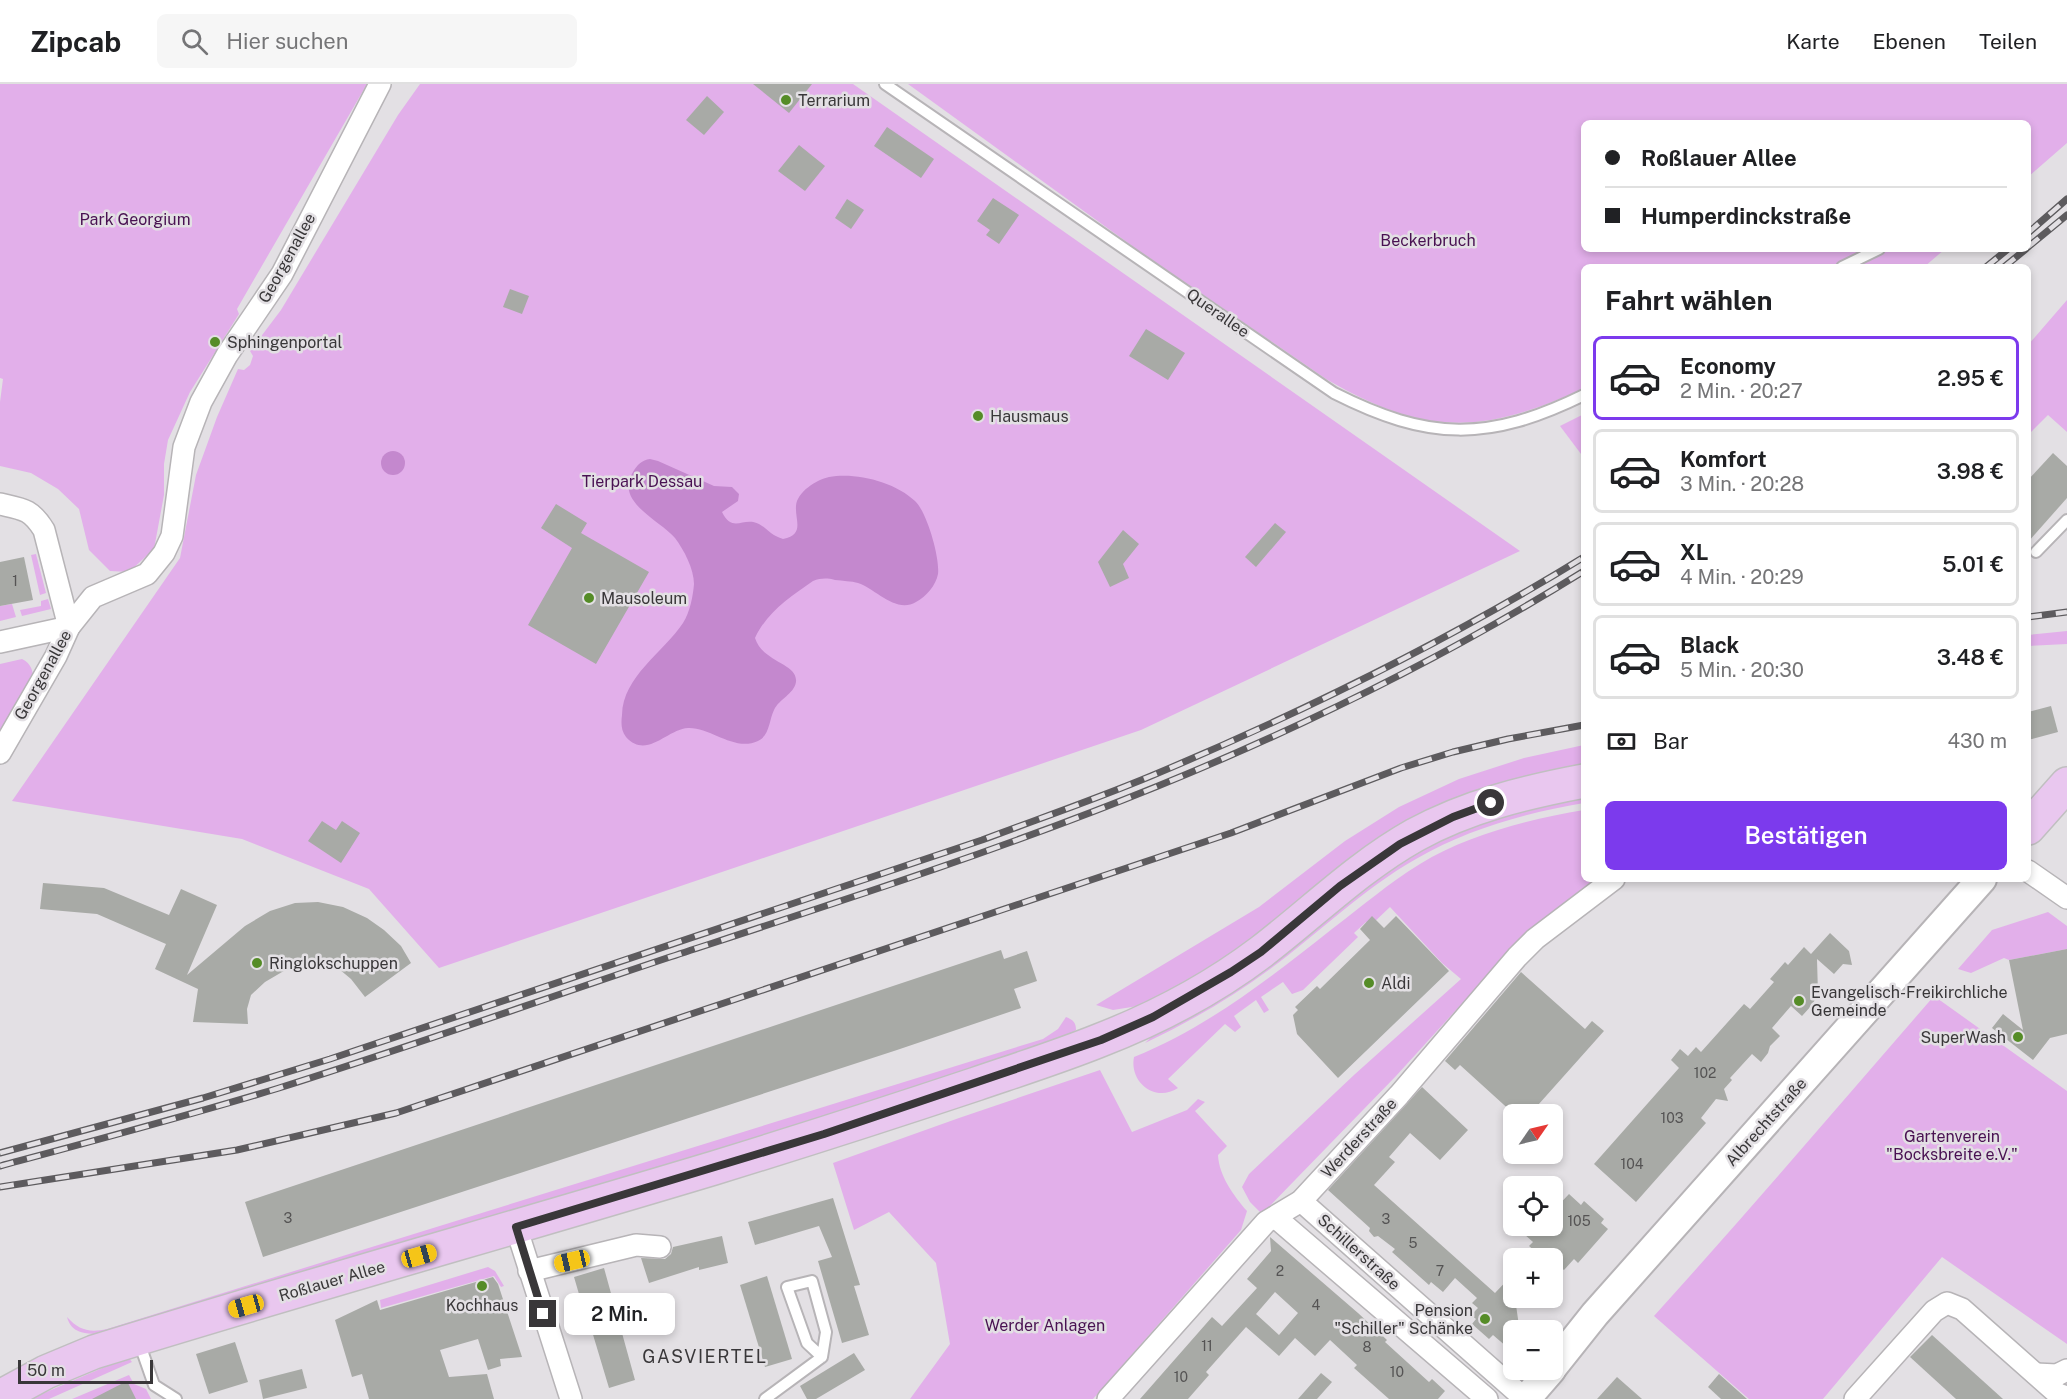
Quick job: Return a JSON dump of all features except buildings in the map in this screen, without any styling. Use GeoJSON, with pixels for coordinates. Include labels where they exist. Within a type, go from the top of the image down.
{"type":"FeatureCollection","features":[{"type":"Feature","properties":{"kind":"main road","name":"Roßlauer Allee"},"geometry":{"type":"LineString","coordinates":[[0,1397],[62,1365],[138,1338],[791,1144],[912,1106],[1101,1040],[1153,1017],[1231,972],[1261,952],[1340,886],[1378,858],[1419,833],[1491,803],[1542,789],[1581,782]]}},
{"type":"Feature","properties":{"kind":"main road"},"geometry":{"type":"LineString","coordinates":[[2031,825],[2067,784]]}},
{"type":"Feature","properties":{"kind":"main road","name":"Albrechtstraße"},"geometry":{"type":"LineString","coordinates":[[1563,1355],[1595,1314],[1979,882]]}},
{"type":"Feature","properties":{"kind":"main road","name":"Albrechtstraße"},"geometry":{"type":"LineString","coordinates":[[1525,1399],[1542,1380]]}},
{"type":"Feature","properties":{"kind":"street","name":"Georgenallee"},"geometry":{"type":"LineString","coordinates":[[0,753],[56,656],[69,627],[93,597],[147,574],[164,553],[172,536],[184,447],[201,402],[227,355],[282,274],[380,84]]}},
{"type":"Feature","properties":{"kind":"street"},"geometry":{"type":"LineString","coordinates":[[0,504],[26,510],[36,516],[44,530],[69,627],[0,642]]}},
{"type":"Feature","properties":{"kind":"street"},"geometry":{"type":"LineString","coordinates":[[2031,872],[2067,898]]}},
{"type":"Feature","properties":{"kind":"street","name":"Werderstraße"},"geometry":{"type":"LineString","coordinates":[[1108,1399],[1266,1222],[1301,1201],[1399,1095],[1517,957],[1544,931],[1610,882]]}},
{"type":"Feature","properties":{"kind":"street","name":"Schillerstraße"},"geometry":{"type":"LineString","coordinates":[[1301,1201],[1525,1399]]}},
{"type":"Feature","properties":{"kind":"street","name":"Schillerstraße"},"geometry":{"type":"LineString","coordinates":[[1275,1217],[1487,1399]]}},
{"type":"Feature","properties":{"kind":"street"},"geometry":{"type":"LineString","coordinates":[[516,1227],[571,1399]]}},
{"type":"Feature","properties":{"kind":"street"},"geometry":{"type":"LineString","coordinates":[[529,1271],[636,1245],[660,1247]]}},
{"type":"Feature","properties":{"kind":"street"},"geometry":{"type":"LineString","coordinates":[[1855,1399],[1934,1311],[1947,1303],[1962,1309],[2058,1394],[2067,1397]]}},
{"type":"Feature","properties":{"kind":"street"},"geometry":{"type":"LineString","coordinates":[[2036,1374],[2057,1375],[2067,1370]]}},
{"type":"Feature","properties":{"kind":"lane","name":"Querallee"},"geometry":{"type":"LineString","coordinates":[[885,84],[1334,393],[1369,410],[1412,424],[1446,430],[1481,428],[1513,424],[1581,396]]}},
{"type":"Feature","properties":{"kind":"lane"},"geometry":{"type":"LineString","coordinates":[[1848,264],[1873,252]]}},
{"type":"Feature","properties":{"kind":"lane"},"geometry":{"type":"LineString","coordinates":[[2036,552],[2067,520]]}},
{"type":"Feature","properties":{"kind":"lane"},"geometry":{"type":"LineString","coordinates":[[765,1399],[822,1357],[826,1332],[812,1281],[787,1287],[807,1343],[822,1357]]}},
{"type":"Feature","properties":{"kind":"lane"},"geometry":{"type":"LineString","coordinates":[[138,1338],[154,1385],[176,1399]]}},
{"type":"Feature","properties":{"kind":"green space","name":"Park Georgium"},"geometry":{"type":"Polygon","coordinates":[[[0,84],[367,84],[237,309],[239,314],[190,392],[168,440],[164,464],[164,495],[154,549],[129,572],[110,571],[89,550],[79,509],[58,489],[31,473],[0,466],[0,402],[3,379],[0,378],[0,84]]]}},
{"type":"Feature","properties":{"kind":"green space","name":"Tierpark Dessau"},"geometry":{"type":"Polygon","coordinates":[[[420,84],[853,84],[1520,551],[1141,730],[439,968],[369,889],[242,839],[12,801],[180,558],[196,475],[217,417],[238,369],[244,370],[250,365],[253,356],[250,351],[281,310],[398,115],[420,84]]]}},
{"type":"Feature","properties":{"kind":"green space","name":"Beckerbruch"},"geometry":{"type":"Polygon","coordinates":[[[908,84],[2067,84],[2067,143],[2031,174],[2031,120],[1581,120],[1581,252],[1861,252],[1837,264],[1581,264],[1581,389],[1533,409],[1497,419],[1460,423],[1427,420],[1367,401],[1326,379],[1135,248],[908,84]]]}},
{"type":"Feature","properties":{"kind":"green space"},"geometry":{"type":"Polygon","coordinates":[[[1878,252],[1942,252],[1928,264],[1855,264],[1878,252]]]}},
{"type":"Feature","properties":{"kind":"green space"},"geometry":{"type":"Polygon","coordinates":[[[2067,300],[2067,432],[2048,415],[2031,432],[2031,342],[2067,300]]]}},
{"type":"Feature","properties":{"kind":"green space"},"geometry":{"type":"Polygon","coordinates":[[[1581,416],[1581,454],[1560,426],[1581,416]]]}},
{"type":"Feature","properties":{"kind":"green space"},"geometry":{"type":"Polygon","coordinates":[[[36,554],[46,593],[40,595],[31,555],[36,554]]]}},
{"type":"Feature","properties":{"kind":"green space"},"geometry":{"type":"Polygon","coordinates":[[[48,599],[51,609],[22,616],[20,610],[41,606],[41,601],[48,599]]]}},
{"type":"Feature","properties":{"kind":"green space"},"geometry":{"type":"Polygon","coordinates":[[[12,604],[16,617],[0,621],[0,606],[12,604]]]}},
{"type":"Feature","properties":{"kind":"green space"},"geometry":{"type":"Polygon","coordinates":[[[2067,631],[2067,644],[2031,646],[2031,635],[2067,631]]]}},
{"type":"Feature","properties":{"kind":"green space"},"geometry":{"type":"Polygon","coordinates":[[[22,659],[32,669],[32,683],[0,737],[0,664],[22,659]]]}},
{"type":"Feature","properties":{"kind":"green space"},"geometry":{"type":"Polygon","coordinates":[[[1581,746],[1581,767],[1538,774],[1492,786],[1441,805],[1222,960],[1172,990],[1138,1006],[1113,1010],[1096,1005],[1259,907],[1345,841],[1399,807],[1459,779],[1524,758],[1581,746]]]}},
{"type":"Feature","properties":{"kind":"green space"},"geometry":{"type":"Polygon","coordinates":[[[1581,798],[1581,804],[1497,823],[1456,839],[1416,859],[1359,897],[1255,980],[1178,1027],[1145,1043],[1159,1030],[1414,852],[1492,816],[1581,798]]]}},
{"type":"Feature","properties":{"kind":"green space"},"geometry":{"type":"Polygon","coordinates":[[[1581,811],[1581,882],[1599,882],[1507,954],[1396,1076],[1262,1214],[1250,1202],[1242,1187],[1249,1174],[1461,979],[1442,963],[1390,907],[1370,926],[1366,922],[1354,933],[1358,937],[1303,990],[1292,994],[1283,982],[1261,997],[1269,1010],[1264,1013],[1256,1000],[1234,1016],[1241,1027],[1235,1032],[1225,1024],[1168,1079],[1178,1088],[1161,1093],[1146,1088],[1136,1074],[1134,1057],[1187,1031],[1238,1000],[1386,887],[1420,864],[1478,837],[1542,818],[1581,811]]]}},
{"type":"Feature","properties":{"kind":"green space"},"geometry":{"type":"Polygon","coordinates":[[[2048,912],[2067,926],[2067,949],[2009,960],[2004,958],[1971,973],[1958,969],[1992,930],[2048,912]]]}},
{"type":"Feature","properties":{"kind":"green space","name":"Gartenverein \"Bocksbreite e.V.\""},"geometry":{"type":"Polygon","coordinates":[[[1934,996],[2067,1091],[2067,1344],[1942,1257],[1823,1399],[1749,1399],[1654,1316],[1934,996]]]}},
{"type":"Feature","properties":{"kind":"green space"},"geometry":{"type":"Polygon","coordinates":[[[1066,1017],[1074,1022],[1076,1030],[1064,1038],[761,1139],[99,1334],[84,1333],[75,1329],[67,1317],[85,1329],[95,1331],[107,1329],[1043,1039],[1058,1029],[1066,1017]]]}},
{"type":"Feature","properties":{"kind":"green space","name":"Werder Anlagen"},"geometry":{"type":"Polygon","coordinates":[[[1100,1070],[1132,1132],[1187,1110],[1198,1099],[1205,1102],[1195,1111],[1227,1146],[1218,1155],[1219,1163],[1228,1185],[1247,1211],[1241,1230],[1093,1399],[910,1399],[950,1344],[936,1263],[889,1212],[854,1230],[833,1163],[1100,1070]]]}},
{"type":"Feature","properties":{"kind":"green space"},"geometry":{"type":"Polygon","coordinates":[[[488,1267],[495,1271],[504,1286],[501,1287],[494,1276],[381,1308],[380,1300],[488,1267]]]}},
{"type":"Feature","properties":{"kind":"green space"},"geometry":{"type":"Polygon","coordinates":[[[128,1357],[132,1362],[49,1399],[30,1399],[128,1357]]]}},
{"type":"Feature","properties":{"kind":"green space"},"geometry":{"type":"Polygon","coordinates":[[[129,1375],[134,1384],[146,1389],[151,1399],[72,1399],[129,1375]]]}},
{"type":"Feature","properties":{"kind":"shaded area"},"geometry":{"type":"Polygon","coordinates":[[[393,451],[401,455],[405,463],[401,471],[393,475],[385,471],[381,463],[385,455],[393,451]]]}},
{"type":"Feature","properties":{"kind":"shaded area"},"geometry":{"type":"Polygon","coordinates":[[[650,459],[714,486],[732,487],[739,494],[738,501],[722,512],[726,519],[734,523],[759,524],[783,539],[790,537],[797,530],[796,506],[803,491],[818,481],[829,477],[851,476],[886,484],[907,494],[920,507],[932,536],[937,557],[937,578],[927,594],[909,605],[894,603],[858,583],[819,579],[780,606],[766,620],[755,638],[765,653],[792,671],[796,682],[792,690],[776,706],[765,735],[758,741],[749,744],[740,743],[705,731],[688,728],[672,733],[649,745],[634,743],[626,737],[622,730],[624,701],[636,677],[683,623],[691,604],[694,584],[690,566],[675,538],[641,510],[629,492],[629,483],[635,469],[642,462],[650,459]]]}},
{"type":"Feature","properties":{"kind":"railway"},"geometry":{"type":"LineString","coordinates":[[2031,230],[2067,199]]}},
{"type":"Feature","properties":{"kind":"railway"},"geometry":{"type":"LineString","coordinates":[[2031,245],[2067,215]]}},
{"type":"Feature","properties":{"kind":"railway"},"geometry":{"type":"LineString","coordinates":[[1990,264],[2004,252]]}},
{"type":"Feature","properties":{"kind":"railway"},"geometry":{"type":"LineString","coordinates":[[2008,264],[2022,252]]}},
{"type":"Feature","properties":{"kind":"railway"},"geometry":{"type":"LineString","coordinates":[[0,1153],[203,1098],[330,1059],[982,840],[1088,801],[1207,752],[1372,675],[1479,618],[1581,559]]}},
{"type":"Feature","properties":{"kind":"railway"},"geometry":{"type":"LineString","coordinates":[[0,1166],[279,1088],[853,897],[1037,833],[1158,786],[1322,714],[1481,632],[1581,573]]}},
{"type":"Feature","properties":{"kind":"railway"},"geometry":{"type":"LineString","coordinates":[[2031,617],[2067,612]]}},
{"type":"Feature","properties":{"kind":"railway"},"geometry":{"type":"LineString","coordinates":[[0,1187],[237,1150],[396,1113],[1231,833],[1401,768],[1453,752],[1508,739],[1581,726]]}},
{"type":"Feature","properties":{"kind":"place","name":"Terrarium"},"geometry":{"type":"Point","coordinates":[786,100]}},
{"type":"Feature","properties":{"kind":"place","name":"Sphingenportal"},"geometry":{"type":"Point","coordinates":[215,342]}},
{"type":"Feature","properties":{"kind":"place","name":"Hausmaus"},"geometry":{"type":"Point","coordinates":[978,416]}},
{"type":"Feature","properties":{"kind":"place","name":"Mausoleum"},"geometry":{"type":"Point","coordinates":[589,598]}},
{"type":"Feature","properties":{"kind":"place","name":"Ringlokschuppen"},"geometry":{"type":"Point","coordinates":[257,963]}},
{"type":"Feature","properties":{"kind":"place","name":"Aldi"},"geometry":{"type":"Point","coordinates":[1369,983]}},
{"type":"Feature","properties":{"kind":"place","name":"Evangelisch-Freikirchliche Gemeinde"},"geometry":{"type":"Point","coordinates":[1799,1001]}},
{"type":"Feature","properties":{"kind":"place","name":"SuperWash"},"geometry":{"type":"Point","coordinates":[2018,1037]}},
{"type":"Feature","properties":{"kind":"place","name":"Kochhaus"},"geometry":{"type":"Point","coordinates":[482,1286]}},
{"type":"Feature","properties":{"kind":"place","name":"Pension \"Schiller\" Schänke"},"geometry":{"type":"Point","coordinates":[1485,1319]}},
{"type":"Feature","properties":{"kind":"district","name":"GASVIERTEL"},"geometry":{"type":"Point","coordinates":[705,1356]}},
{"type":"Feature","properties":{"kind":"route"},"geometry":{"type":"LineString","coordinates":[[543,1314],[516,1227],[824,1134],[1101,1040],[1153,1017],[1231,972],[1261,952],[1340,886],[1400,844],[1453,817],[1491,803]]}}]}
